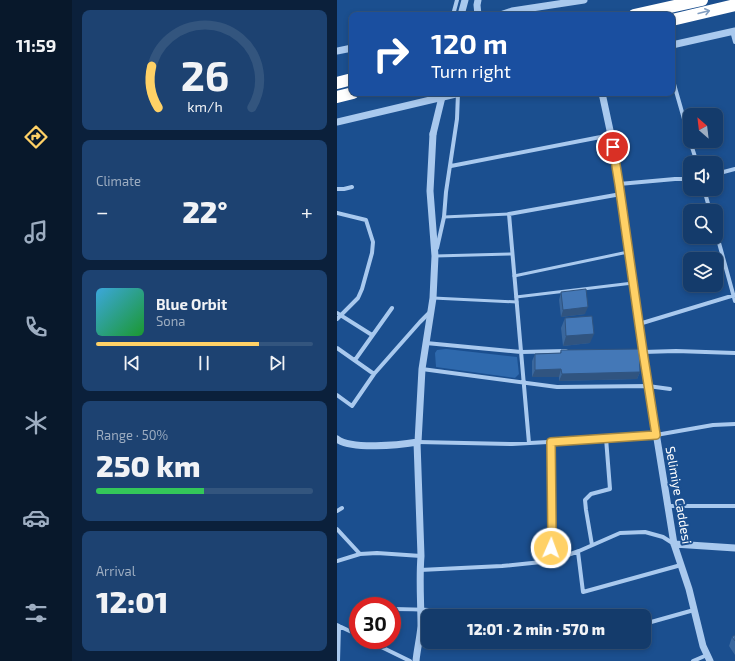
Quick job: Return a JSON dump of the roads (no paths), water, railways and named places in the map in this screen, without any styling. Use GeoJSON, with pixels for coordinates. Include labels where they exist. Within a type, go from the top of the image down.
{"type":"FeatureCollection","features":[{"type":"Feature","properties":{"kind":"highway"},"geometry":{"type":"LineString","coordinates":[[648,12],[702,0]]}},
{"type":"Feature","properties":{"kind":"highway"},"geometry":{"type":"LineString","coordinates":[[675,19],[735,5]]}},
{"type":"Feature","properties":{"kind":"highway"},"geometry":{"type":"LineString","coordinates":[[337,83],[349,80]]}},
{"type":"Feature","properties":{"kind":"highway"},"geometry":{"type":"LineString","coordinates":[[337,97],[349,94]]}},
{"type":"Feature","properties":{"kind":"street"},"geometry":{"type":"LineString","coordinates":[[454,12],[457,0]]}},
{"type":"Feature","properties":{"kind":"street"},"geometry":{"type":"LineString","coordinates":[[462,12],[465,0]]}},
{"type":"Feature","properties":{"kind":"street"},"geometry":{"type":"LineString","coordinates":[[478,0],[478,12]]}},
{"type":"Feature","properties":{"kind":"street"},"geometry":{"type":"LineString","coordinates":[[512,12],[584,0]]}},
{"type":"Feature","properties":{"kind":"street"},"geometry":{"type":"LineString","coordinates":[[675,44],[733,31],[735,42]]}},
{"type":"Feature","properties":{"kind":"street"},"geometry":{"type":"LineString","coordinates":[[337,51],[349,49]]}},
{"type":"Feature","properties":{"kind":"street"},"geometry":{"type":"LineString","coordinates":[[675,88],[683,116]]}},
{"type":"Feature","properties":{"kind":"street"},"geometry":{"type":"LineString","coordinates":[[401,610],[421,609],[421,556],[417,442],[422,369],[433,298],[435,256],[430,191],[433,134],[442,96]]}},
{"type":"Feature","properties":{"kind":"street"},"geometry":{"type":"LineString","coordinates":[[337,122],[446,96]]}},
{"type":"Feature","properties":{"kind":"street"},"geometry":{"type":"LineString","coordinates":[[435,256],[444,217],[459,96]]}},
{"type":"Feature","properties":{"kind":"street","name":"Selimiye Caddesi"},"geometry":{"type":"LineString","coordinates":[[603,96],[621,194],[642,351],[674,544],[703,646],[708,658]]}},
{"type":"Feature","properties":{"kind":"street"},"geometry":{"type":"LineString","coordinates":[[451,166],[611,135]]}},
{"type":"Feature","properties":{"kind":"street"},"geometry":{"type":"LineString","coordinates":[[723,172],[735,169]]}},
{"type":"Feature","properties":{"kind":"street"},"geometry":{"type":"LineString","coordinates":[[619,184],[683,179]]}},
{"type":"Feature","properties":{"kind":"street"},"geometry":{"type":"LineString","coordinates":[[337,189],[344,190],[352,187]]}},
{"type":"Feature","properties":{"kind":"street"},"geometry":{"type":"LineString","coordinates":[[529,443],[509,214],[621,194]]}},
{"type":"Feature","properties":{"kind":"street"},"geometry":{"type":"LineString","coordinates":[[337,213],[366,220],[373,242],[372,253],[358,298],[338,315],[372,335]]}},
{"type":"Feature","properties":{"kind":"street"},"geometry":{"type":"LineString","coordinates":[[719,244],[735,301]]}},
{"type":"Feature","properties":{"kind":"street"},"geometry":{"type":"LineString","coordinates":[[639,324],[734,295]]}},
{"type":"Feature","properties":{"kind":"street"},"geometry":{"type":"LineString","coordinates":[[355,360],[392,308]]}},
{"type":"Feature","properties":{"kind":"street"},"geometry":{"type":"LineString","coordinates":[[337,395],[352,406],[374,374],[431,311]]}},
{"type":"Feature","properties":{"kind":"street"},"geometry":{"type":"LineString","coordinates":[[426,343],[521,352],[571,351]]}},
{"type":"Feature","properties":{"kind":"street"},"geometry":{"type":"LineString","coordinates":[[337,348],[374,374]]}},
{"type":"Feature","properties":{"kind":"street"},"geometry":{"type":"LineString","coordinates":[[634,350],[735,353]]}},
{"type":"Feature","properties":{"kind":"street"},"geometry":{"type":"LineString","coordinates":[[422,369],[557,387],[648,386],[670,388]]}},
{"type":"Feature","properties":{"kind":"street"},"geometry":{"type":"LineString","coordinates":[[337,439],[351,445],[409,444],[417,442],[512,444],[656,435],[713,425],[735,424]]}},
{"type":"Feature","properties":{"kind":"street"},"geometry":{"type":"LineString","coordinates":[[592,545],[585,500],[591,494],[611,489],[606,438]]}},
{"type":"Feature","properties":{"kind":"street"},"geometry":{"type":"LineString","coordinates":[[551,442],[551,561]]}},
{"type":"Feature","properties":{"kind":"street"},"geometry":{"type":"LineString","coordinates":[[668,506],[735,506]]}},
{"type":"Feature","properties":{"kind":"street"},"geometry":{"type":"LineString","coordinates":[[337,511],[342,508]]}},
{"type":"Feature","properties":{"kind":"street"},"geometry":{"type":"LineString","coordinates":[[337,529],[360,554]]}},
{"type":"Feature","properties":{"kind":"street"},"geometry":{"type":"LineString","coordinates":[[420,570],[502,566],[551,561],[578,552],[620,533],[645,532],[663,537],[674,544],[735,548]]}},
{"type":"Feature","properties":{"kind":"street"},"geometry":{"type":"LineString","coordinates":[[578,552],[583,592],[681,565]]}},
{"type":"Feature","properties":{"kind":"street"},"geometry":{"type":"LineString","coordinates":[[337,561],[360,554],[377,553],[421,556]]}},
{"type":"Feature","properties":{"kind":"street"},"geometry":{"type":"LineString","coordinates":[[651,622],[694,610]]}},
{"type":"Feature","properties":{"kind":"street"},"geometry":{"type":"LineString","coordinates":[[338,661],[338,626],[349,632]]}},
{"type":"Feature","properties":{"kind":"street"},"geometry":{"type":"LineString","coordinates":[[415,661],[421,629]]}},
{"type":"Feature","properties":{"kind":"street"},"geometry":{"type":"LineString","coordinates":[[385,649],[409,661]]}},
{"type":"Feature","properties":{"kind":"street"},"geometry":{"type":"LineString","coordinates":[[693,661],[708,658]]}},
{"type":"Feature","properties":{"kind":"lane"},"geometry":{"type":"LineString","coordinates":[[444,217],[509,214]]}},
{"type":"Feature","properties":{"kind":"lane"},"geometry":{"type":"LineString","coordinates":[[514,276],[629,252]]}},
{"type":"Feature","properties":{"kind":"lane"},"geometry":{"type":"LineString","coordinates":[[435,256],[512,254]]}},
{"type":"Feature","properties":{"kind":"lane"},"geometry":{"type":"LineString","coordinates":[[516,297],[633,283]]}},
{"type":"Feature","properties":{"kind":"lane"},"geometry":{"type":"LineString","coordinates":[[433,298],[517,302]]}}]}
